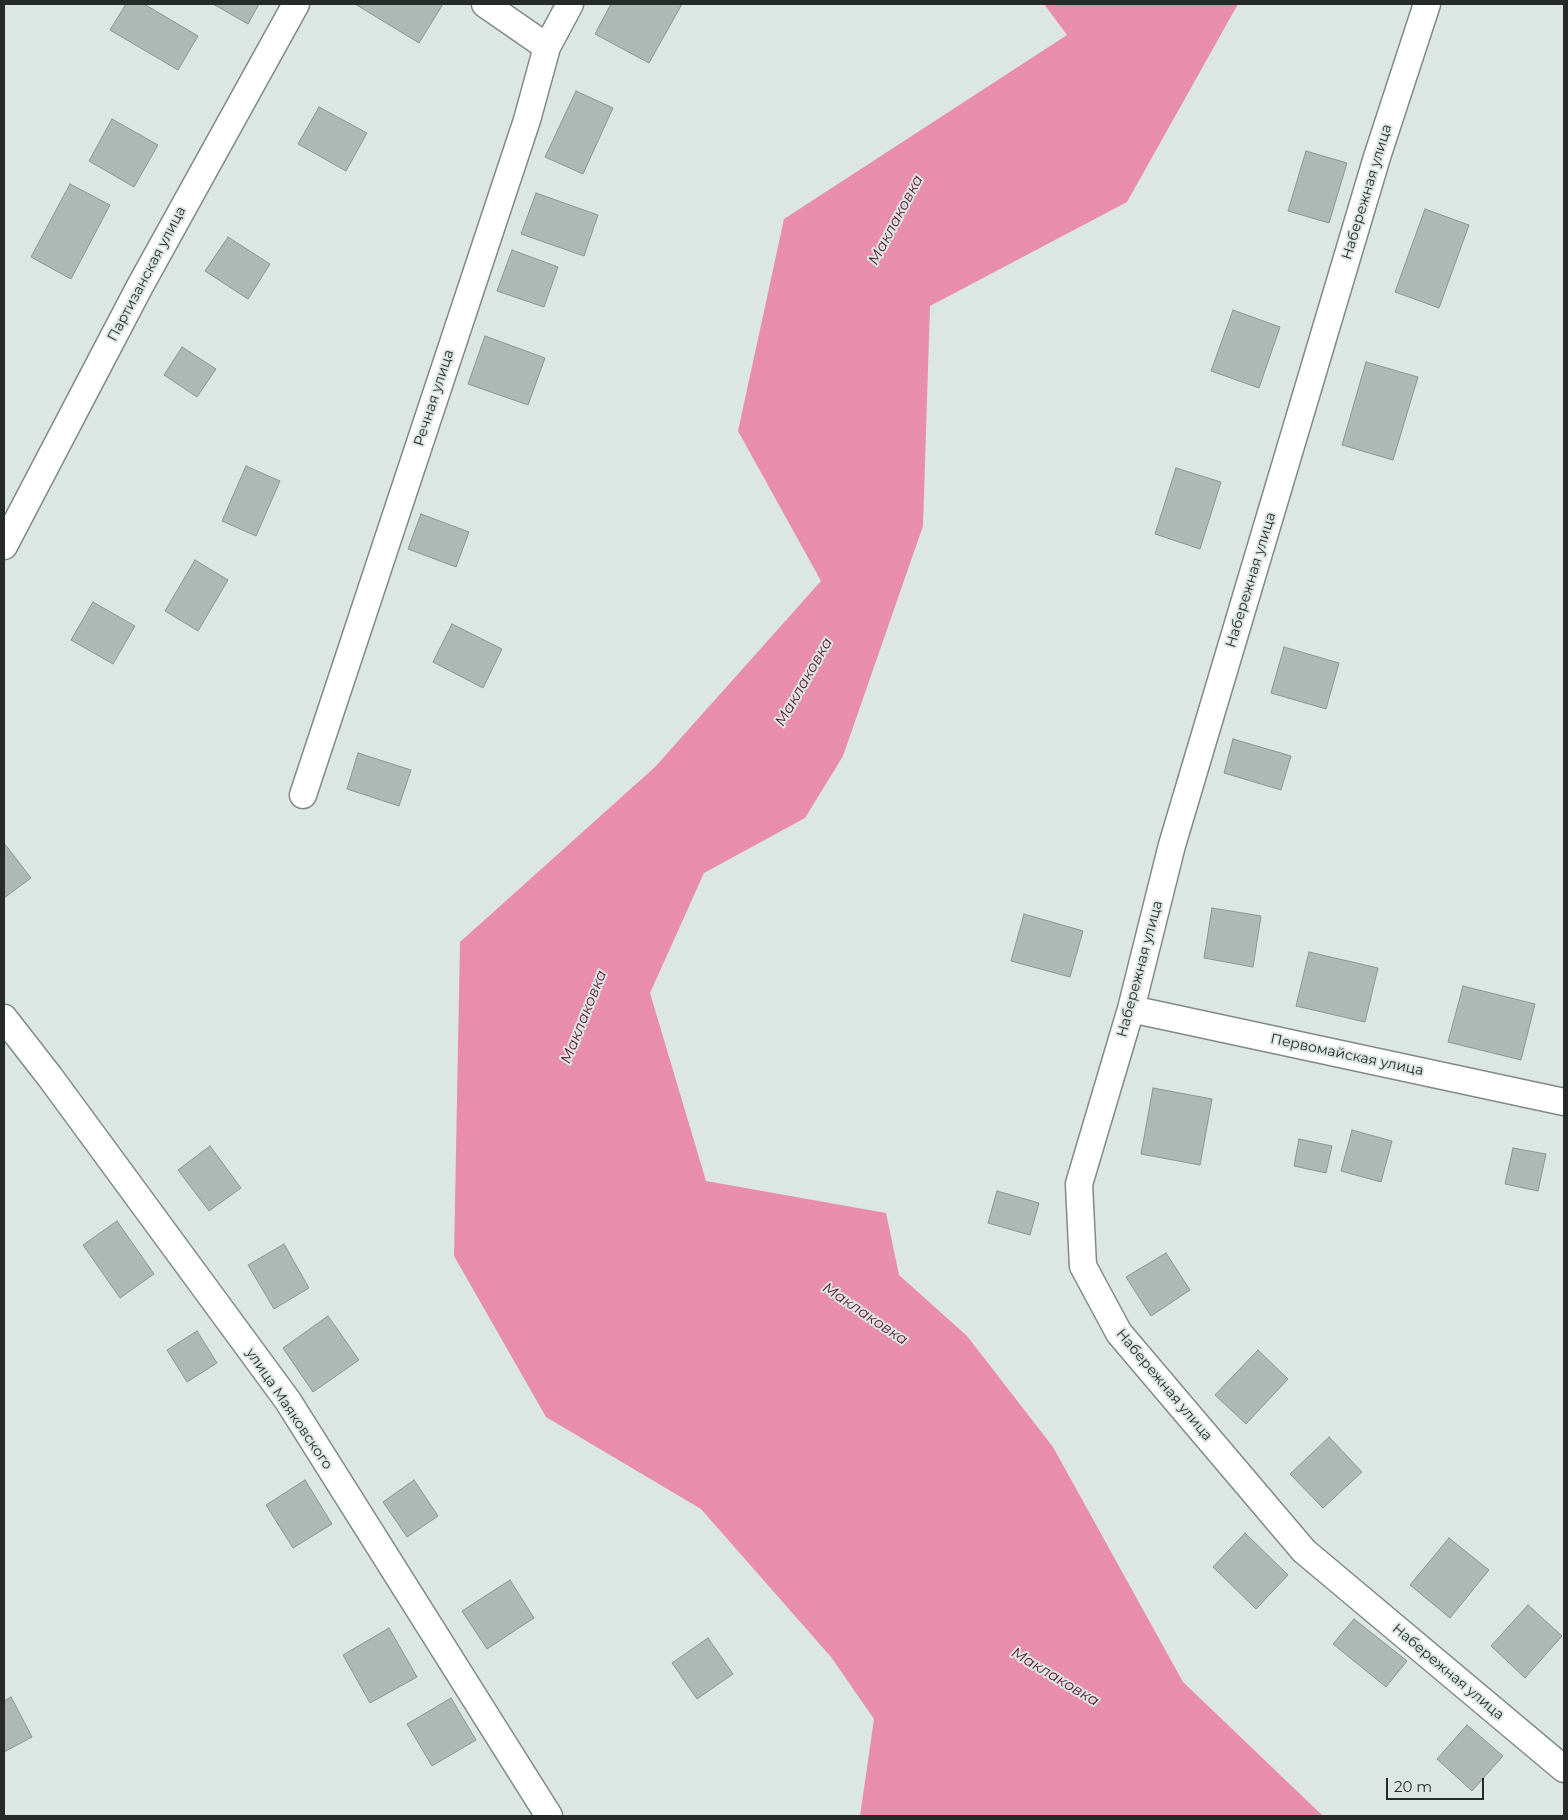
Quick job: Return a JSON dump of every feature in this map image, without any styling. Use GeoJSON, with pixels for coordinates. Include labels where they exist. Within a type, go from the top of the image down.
{"type":"FeatureCollection","features":[{"type":"Feature","properties":{"kind":"street","name":"Партизанская улица"},"geometry":{"type":"LineString","coordinates":[[4,546],[140,286],[296,4]]}},
{"type":"Feature","properties":{"kind":"street"},"geometry":{"type":"LineString","coordinates":[[485,4],[547,47]]}},
{"type":"Feature","properties":{"kind":"street","name":"Речная улица"},"geometry":{"type":"LineString","coordinates":[[302,795],[527,120],[547,47],[570,4]]}},
{"type":"Feature","properties":{"kind":"street","name":"Набережная улица"},"geometry":{"type":"LineString","coordinates":[[1426,4],[1377,157],[1177,826],[1130,1009],[1079,1184],[1083,1266],[1119,1333],[1304,1552],[1564,1769]]}},
{"type":"Feature","properties":{"kind":"street","name":"Первомайская улица"},"geometry":{"type":"LineString","coordinates":[[1130,1009],[1564,1102]]}},
{"type":"Feature","properties":{"kind":"street","name":"улица Маяковского"},"geometry":{"type":"LineString","coordinates":[[4,1018],[56,1085],[288,1401],[549,1816]]}},
{"type":"Feature","properties":{"kind":"water","name":"Маклаковка"},"geometry":{"type":"Polygon","coordinates":[[[1044,4],[1238,4],[1127,202],[930,306],[923,526],[843,756],[805,818],[704,873],[650,993],[706,1181],[886,1213],[899,1275],[967,1336],[1053,1447],[1183,1682],[1323,1816],[860,1816],[874,1719],[831,1657],[701,1509],[546,1417],[454,1256],[460,942],[655,767],[821,581],[738,431],[784,219],[1067,35],[1044,4]]]}},
{"type":"Feature","properties":{"kind":"building"},"geometry":{"type":"Polygon","coordinates":[[[126,4],[144,4],[198,36],[178,70],[110,30],[126,4]]]}},
{"type":"Feature","properties":{"kind":"building"},"geometry":{"type":"Polygon","coordinates":[[[213,4],[259,4],[248,24],[213,4]]]}},
{"type":"Feature","properties":{"kind":"building"},"geometry":{"type":"Polygon","coordinates":[[[355,4],[443,4],[419,43],[355,4]]]}},
{"type":"Feature","properties":{"kind":"building"},"geometry":{"type":"Polygon","coordinates":[[[611,4],[682,4],[649,63],[595,34],[611,4]]]}},
{"type":"Feature","properties":{"kind":"building"},"geometry":{"type":"Polygon","coordinates":[[[576,91],[613,108],[583,174],[545,157],[576,91]]]}},
{"type":"Feature","properties":{"kind":"building"},"geometry":{"type":"Polygon","coordinates":[[[319,107],[367,133],[346,171],[298,144],[319,107]]]}},
{"type":"Feature","properties":{"kind":"building"},"geometry":{"type":"Polygon","coordinates":[[[112,119],[158,145],[134,187],[89,161],[112,119]]]}},
{"type":"Feature","properties":{"kind":"building"},"geometry":{"type":"Polygon","coordinates":[[[1306,151],[1347,163],[1329,223],[1288,211],[1306,151]]]}},
{"type":"Feature","properties":{"kind":"building"},"geometry":{"type":"Polygon","coordinates":[[[70,184],[110,205],[71,279],[31,257],[70,184]]]}},
{"type":"Feature","properties":{"kind":"building"},"geometry":{"type":"Polygon","coordinates":[[[536,193],[598,215],[584,256],[521,234],[536,193]]]}},
{"type":"Feature","properties":{"kind":"building"},"geometry":{"type":"Polygon","coordinates":[[[1425,209],[1469,225],[1439,308],[1395,292],[1425,209]]]}},
{"type":"Feature","properties":{"kind":"building"},"geometry":{"type":"Polygon","coordinates":[[[228,237],[270,264],[248,299],[205,271],[228,237]]]}},
{"type":"Feature","properties":{"kind":"building"},"geometry":{"type":"Polygon","coordinates":[[[512,250],[558,267],[544,307],[497,291],[512,250]]]}},
{"type":"Feature","properties":{"kind":"building"},"geometry":{"type":"Polygon","coordinates":[[[1233,310],[1280,327],[1259,388],[1211,371],[1233,310]]]}},
{"type":"Feature","properties":{"kind":"building"},"geometry":{"type":"Polygon","coordinates":[[[485,336],[545,358],[528,405],[468,384],[485,336]]]}},
{"type":"Feature","properties":{"kind":"building"},"geometry":{"type":"Polygon","coordinates":[[[182,347],[216,369],[197,397],[164,375],[182,347]]]}},
{"type":"Feature","properties":{"kind":"building"},"geometry":{"type":"Polygon","coordinates":[[[1366,362],[1418,377],[1393,460],[1342,445],[1366,362]]]}},
{"type":"Feature","properties":{"kind":"building"},"geometry":{"type":"Polygon","coordinates":[[[246,466],[280,481],[256,536],[222,521],[246,466]]]}},
{"type":"Feature","properties":{"kind":"building"},"geometry":{"type":"Polygon","coordinates":[[[1176,468],[1221,482],[1200,549],[1155,534],[1176,468]]]}},
{"type":"Feature","properties":{"kind":"building"},"geometry":{"type":"Polygon","coordinates":[[[421,514],[469,532],[456,567],[408,549],[421,514]]]}},
{"type":"Feature","properties":{"kind":"building"},"geometry":{"type":"Polygon","coordinates":[[[195,560],[228,580],[198,631],[165,611],[195,560]]]}},
{"type":"Feature","properties":{"kind":"building"},"geometry":{"type":"Polygon","coordinates":[[[93,602],[135,626],[113,664],[71,640],[93,602]]]}},
{"type":"Feature","properties":{"kind":"building"},"geometry":{"type":"Polygon","coordinates":[[[452,624],[502,649],[483,688],[433,662],[452,624]]]}},
{"type":"Feature","properties":{"kind":"building"},"geometry":{"type":"Polygon","coordinates":[[[1284,647],[1339,663],[1326,709],[1271,693],[1284,647]]]}},
{"type":"Feature","properties":{"kind":"building"},"geometry":{"type":"Polygon","coordinates":[[[1233,739],[1291,756],[1281,790],[1224,773],[1233,739]]]}},
{"type":"Feature","properties":{"kind":"building"},"geometry":{"type":"Polygon","coordinates":[[[358,753],[411,770],[399,806],[347,789],[358,753]]]}},
{"type":"Feature","properties":{"kind":"building"},"geometry":{"type":"Polygon","coordinates":[[[4,843],[31,878],[4,898],[4,843]]]}},
{"type":"Feature","properties":{"kind":"building"},"geometry":{"type":"Polygon","coordinates":[[[1212,908],[1261,916],[1253,967],[1204,958],[1212,908]]]}},
{"type":"Feature","properties":{"kind":"building"},"geometry":{"type":"Polygon","coordinates":[[[1024,914],[1083,931],[1070,977],[1011,961],[1024,914]]]}},
{"type":"Feature","properties":{"kind":"building"},"geometry":{"type":"Polygon","coordinates":[[[1309,952],[1378,968],[1365,1022],[1296,1006],[1309,952]]]}},
{"type":"Feature","properties":{"kind":"building"},"geometry":{"type":"Polygon","coordinates":[[[1463,986],[1535,1004],[1521,1060],[1448,1042],[1463,986]]]}},
{"type":"Feature","properties":{"kind":"building"},"geometry":{"type":"Polygon","coordinates":[[[1153,1088],[1212,1099],[1200,1165],[1141,1154],[1153,1088]]]}},
{"type":"Feature","properties":{"kind":"building"},"geometry":{"type":"Polygon","coordinates":[[[1352,1130],[1392,1141],[1381,1182],[1341,1171],[1352,1130]]]}},
{"type":"Feature","properties":{"kind":"building"},"geometry":{"type":"Polygon","coordinates":[[[1299,1139],[1332,1146],[1326,1173],[1294,1166],[1299,1139]]]}},
{"type":"Feature","properties":{"kind":"building"},"geometry":{"type":"Polygon","coordinates":[[[210,1146],[241,1188],[209,1211],[178,1170],[210,1146]]]}},
{"type":"Feature","properties":{"kind":"building"},"geometry":{"type":"Polygon","coordinates":[[[1513,1148],[1546,1154],[1538,1191],[1505,1184],[1513,1148]]]}},
{"type":"Feature","properties":{"kind":"building"},"geometry":{"type":"Polygon","coordinates":[[[997,1191],[1039,1203],[1030,1235],[988,1223],[997,1191]]]}},
{"type":"Feature","properties":{"kind":"building"},"geometry":{"type":"Polygon","coordinates":[[[117,1221],[154,1274],[120,1298],[83,1245],[117,1221]]]}},
{"type":"Feature","properties":{"kind":"building"},"geometry":{"type":"Polygon","coordinates":[[[284,1244],[309,1288],[274,1309],[248,1265],[284,1244]]]}},
{"type":"Feature","properties":{"kind":"building"},"geometry":{"type":"Polygon","coordinates":[[[1166,1253],[1190,1290],[1151,1316],[1126,1277],[1166,1253]]]}},
{"type":"Feature","properties":{"kind":"building"},"geometry":{"type":"Polygon","coordinates":[[[328,1316],[359,1360],[313,1392],[283,1348],[328,1316]]]}},
{"type":"Feature","properties":{"kind":"building"},"geometry":{"type":"Polygon","coordinates":[[[197,1331],[217,1363],[187,1382],[167,1350],[197,1331]]]}},
{"type":"Feature","properties":{"kind":"building"},"geometry":{"type":"Polygon","coordinates":[[[1258,1350],[1288,1379],[1246,1424],[1215,1395],[1258,1350]]]}},
{"type":"Feature","properties":{"kind":"building"},"geometry":{"type":"Polygon","coordinates":[[[1329,1437],[1362,1472],[1323,1508],[1290,1474],[1329,1437]]]}},
{"type":"Feature","properties":{"kind":"building"},"geometry":{"type":"Polygon","coordinates":[[[305,1480],[332,1524],[293,1548],[266,1505],[305,1480]]]}},
{"type":"Feature","properties":{"kind":"building"},"geometry":{"type":"Polygon","coordinates":[[[414,1480],[438,1516],[407,1537],[383,1502],[414,1480]]]}},
{"type":"Feature","properties":{"kind":"building"},"geometry":{"type":"Polygon","coordinates":[[[1245,1533],[1288,1575],[1256,1609],[1213,1567],[1245,1533]]]}},
{"type":"Feature","properties":{"kind":"building"},"geometry":{"type":"Polygon","coordinates":[[[1449,1538],[1489,1570],[1450,1618],[1410,1585],[1449,1538]]]}},
{"type":"Feature","properties":{"kind":"building"},"geometry":{"type":"Polygon","coordinates":[[[510,1580],[534,1618],[487,1649],[462,1611],[510,1580]]]}},
{"type":"Feature","properties":{"kind":"building"},"geometry":{"type":"Polygon","coordinates":[[[1528,1605],[1562,1636],[1525,1678],[1491,1646],[1528,1605]]]}},
{"type":"Feature","properties":{"kind":"building"},"geometry":{"type":"Polygon","coordinates":[[[1354,1619],[1407,1661],[1386,1687],[1333,1644],[1354,1619]]]}},
{"type":"Feature","properties":{"kind":"building"},"geometry":{"type":"Polygon","coordinates":[[[389,1628],[417,1677],[370,1703],[343,1655],[389,1628]]]}},
{"type":"Feature","properties":{"kind":"building"},"geometry":{"type":"Polygon","coordinates":[[[708,1638],[733,1674],[697,1699],[672,1663],[708,1638]]]}},
{"type":"Feature","properties":{"kind":"building"},"geometry":{"type":"Polygon","coordinates":[[[11,1697],[32,1737],[4,1752],[4,1701],[11,1697]]]}},
{"type":"Feature","properties":{"kind":"building"},"geometry":{"type":"Polygon","coordinates":[[[451,1698],[476,1740],[432,1766],[407,1724],[451,1698]]]}},
{"type":"Feature","properties":{"kind":"building"},"geometry":{"type":"Polygon","coordinates":[[[1467,1725],[1503,1756],[1472,1791],[1437,1759],[1467,1725]]]}}]}
